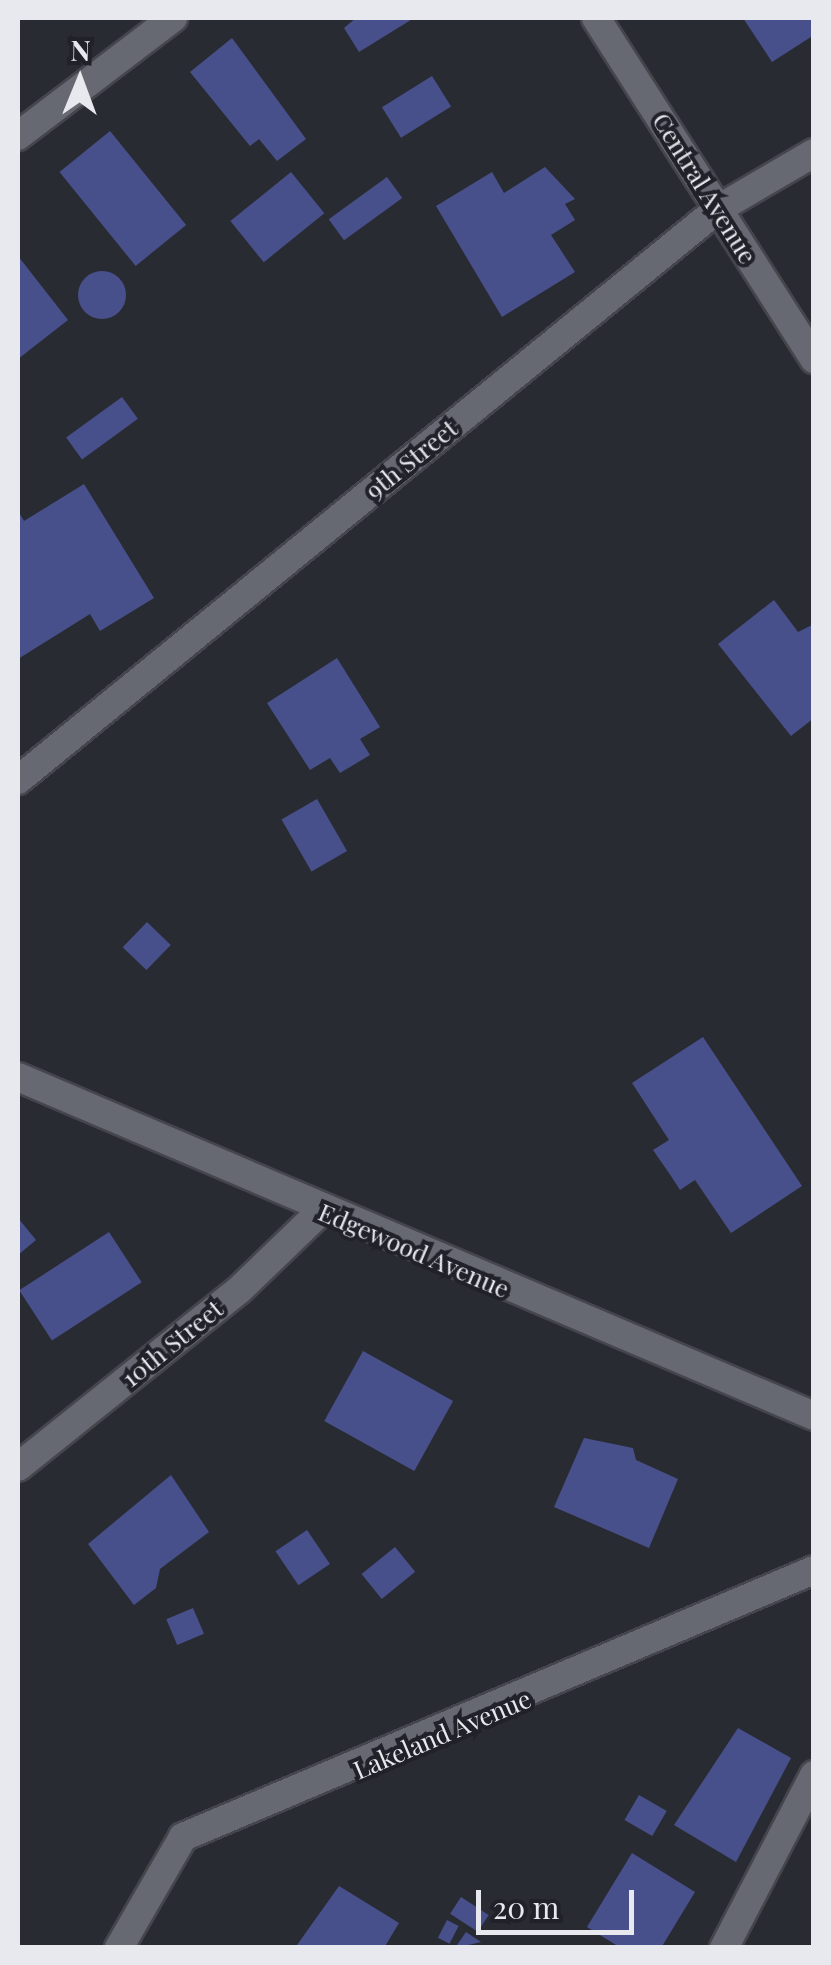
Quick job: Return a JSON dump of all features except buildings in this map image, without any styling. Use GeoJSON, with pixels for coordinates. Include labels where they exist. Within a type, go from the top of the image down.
{"type":"FeatureCollection","features":[{"type":"Feature","properties":{"kind":"street"},"geometry":{"type":"LineString","coordinates":[[18,136],[174,18]]}},
{"type":"Feature","properties":{"kind":"street","name":"Central Avenue"},"geometry":{"type":"LineString","coordinates":[[596,18],[814,360]]}},
{"type":"Feature","properties":{"kind":"street","name":"9th Street"},"geometry":{"type":"LineString","coordinates":[[18,780],[718,209],[814,153]]}},
{"type":"Feature","properties":{"kind":"street","name":"Edgewood Avenue"},"geometry":{"type":"LineString","coordinates":[[18,1078],[320,1212],[814,1416]]}},
{"type":"Feature","properties":{"kind":"street","name":"10th Street"},"geometry":{"type":"LineString","coordinates":[[18,1467],[239,1290],[320,1212]]}},
{"type":"Feature","properties":{"kind":"street","name":"Lakeland Avenue"},"geometry":{"type":"LineString","coordinates":[[119,1948],[183,1837],[814,1570]]}},
{"type":"Feature","properties":{"kind":"street"},"geometry":{"type":"LineString","coordinates":[[724,1948],[814,1775]]}}]}
